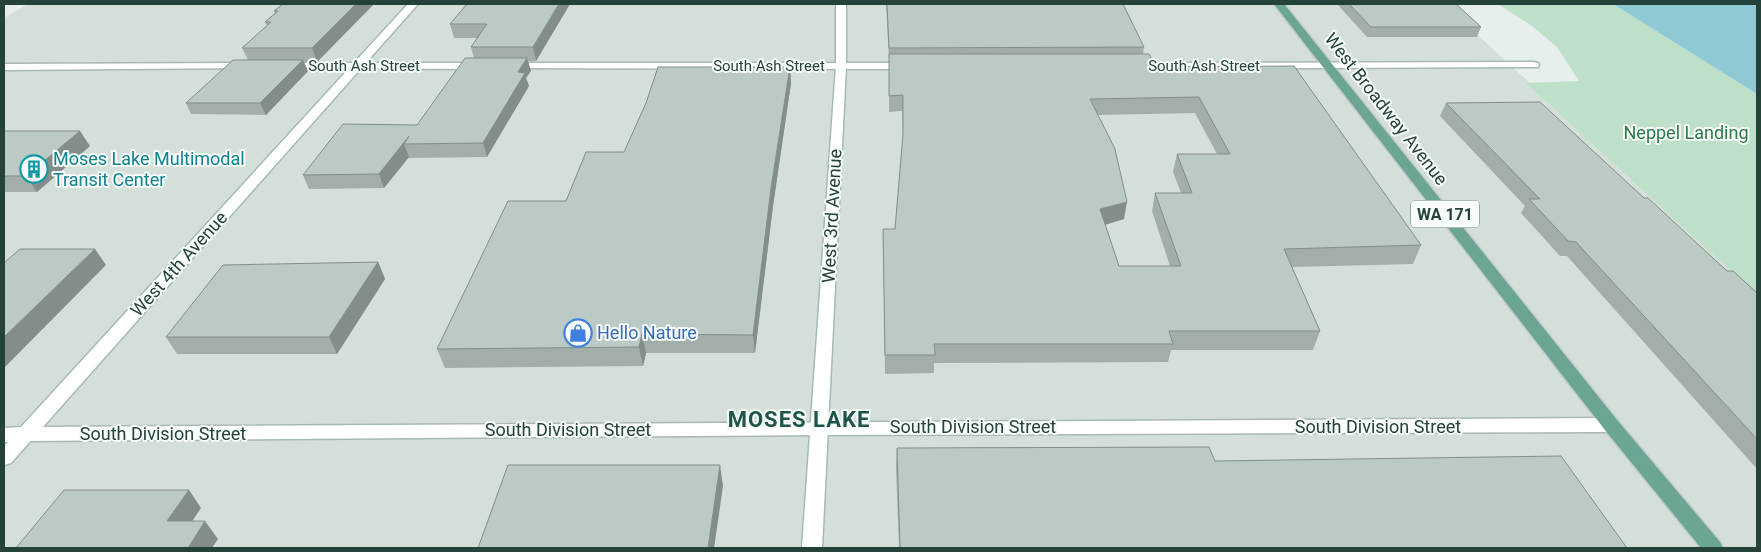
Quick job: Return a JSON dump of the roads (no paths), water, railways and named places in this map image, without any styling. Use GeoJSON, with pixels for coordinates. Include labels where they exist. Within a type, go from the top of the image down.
{"type":"FeatureCollection","features":[{"type":"Feature","properties":{"kind":"main road","name":"West Broadway Avenue"},"geometry":{"type":"LineString","coordinates":[[1279,4],[1611,425]]}},
{"type":"Feature","properties":{"kind":"main road","name":"WA 171"},"geometry":{"type":"LineString","coordinates":[[1611,425],[1713,548]]}},
{"type":"Feature","properties":{"kind":"street","name":"West 4th Avenue"},"geometry":{"type":"LineString","coordinates":[[4,458],[412,4]]}},
{"type":"Feature","properties":{"kind":"street","name":"West 3rd Avenue"},"geometry":{"type":"LineString","coordinates":[[812,548],[840,66],[841,4]]}},
{"type":"Feature","properties":{"kind":"street"},"geometry":{"type":"LineString","coordinates":[[4,67],[257,66]]}},
{"type":"Feature","properties":{"kind":"street","name":"South Ash Street"},"geometry":{"type":"LineString","coordinates":[[276,66],[920,66]]}},
{"type":"Feature","properties":{"kind":"street","name":"South Ash Street"},"geometry":{"type":"LineString","coordinates":[[1128,66],[1534,66]]}},
{"type":"Feature","properties":{"kind":"street","name":"South Division Street"},"geometry":{"type":"LineString","coordinates":[[4,434],[1611,425]]}},
{"type":"Feature","properties":{"kind":"water"},"geometry":{"type":"Polygon","coordinates":[[[1613,4],[1757,4],[1757,94],[1613,4]]]}},
{"type":"Feature","properties":{"kind":"place","name":"Moses Lake Multimodal Transit Center"},"geometry":{"type":"Point","coordinates":[34,169]}},
{"type":"Feature","properties":{"kind":"place","name":"Hello Nature"},"geometry":{"type":"Point","coordinates":[578,333]}},
{"type":"Feature","properties":{"kind":"district","name":"MOSES LAKE"},"geometry":{"type":"Point","coordinates":[799,419]}},
{"type":"Feature","properties":{"kind":"park label","name":"Neppel Landing"},"geometry":{"type":"Point","coordinates":[1686,133]}}]}
